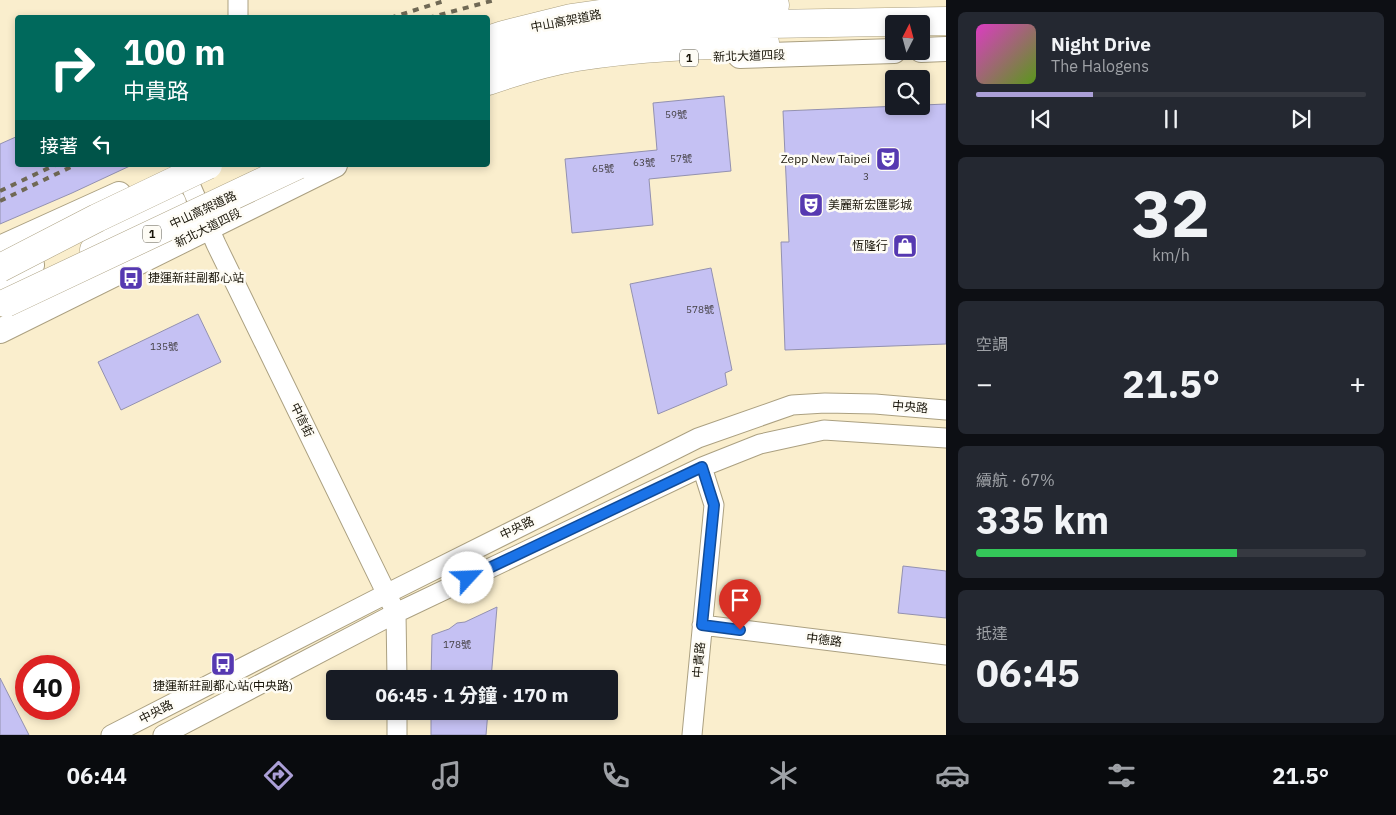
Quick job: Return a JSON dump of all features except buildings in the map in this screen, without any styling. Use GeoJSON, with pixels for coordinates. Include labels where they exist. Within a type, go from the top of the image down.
{"type":"FeatureCollection","features":[{"type":"Feature","properties":{"kind":"highway","name":"中山高架道路"},"geometry":{"type":"LineString","coordinates":[[490,39],[571,18],[651,7],[946,3]]}},
{"type":"Feature","properties":{"kind":"highway"},"geometry":{"type":"LineString","coordinates":[[490,59],[577,37],[629,30],[712,25],[946,21]]}},
{"type":"Feature","properties":{"kind":"highway"},"geometry":{"type":"LineString","coordinates":[[930,35],[946,34]]}},
{"type":"Feature","properties":{"kind":"highway","name":"1"},"geometry":{"type":"LineString","coordinates":[[490,79],[575,57],[615,52],[681,46],[885,37]]}},
{"type":"Feature","properties":{"kind":"highway"},"geometry":{"type":"LineString","coordinates":[[2,297],[172,203],[251,167]]}},
{"type":"Feature","properties":{"kind":"highway","name":"中山高架道路"},"geometry":{"type":"LineString","coordinates":[[2,297],[294,167]]}},
{"type":"Feature","properties":{"kind":"highway"},"geometry":{"type":"LineString","coordinates":[[0,268],[194,168]]}},
{"type":"Feature","properties":{"kind":"main road"},"geometry":{"type":"LineString","coordinates":[[490,28],[564,10],[607,3],[644,0]]}},
{"type":"Feature","properties":{"kind":"main road"},"geometry":{"type":"LineString","coordinates":[[930,50],[946,49]]}},
{"type":"Feature","properties":{"kind":"main road","name":"新北大道四段"},"geometry":{"type":"LineString","coordinates":[[490,93],[525,82],[593,67],[649,60],[885,51]]}},
{"type":"Feature","properties":{"kind":"main road","name":"新北大道四段"},"geometry":{"type":"LineString","coordinates":[[0,331],[331,167]]}},
{"type":"Feature","properties":{"kind":"main road"},"geometry":{"type":"LineString","coordinates":[[2,297],[194,168]]}},
{"type":"Feature","properties":{"kind":"main road"},"geometry":{"type":"LineString","coordinates":[[0,248],[46,225],[194,168]]}},
{"type":"Feature","properties":{"kind":"street"},"geometry":{"type":"LineString","coordinates":[[238,0],[238,15]]}},
{"type":"Feature","properties":{"kind":"street","name":"中信街"},"geometry":{"type":"LineString","coordinates":[[194,168],[209,228],[388,593],[396,613],[397,670]]}},
{"type":"Feature","properties":{"kind":"street","name":"中央路"},"geometry":{"type":"LineString","coordinates":[[111,735],[388,593],[698,438],[792,405],[825,403],[874,404],[946,410]]}},
{"type":"Feature","properties":{"kind":"street","name":"中央路"},"geometry":{"type":"LineString","coordinates":[[163,735],[396,613],[702,467],[760,444],[824,430],[946,438]]}},
{"type":"Feature","properties":{"kind":"street","name":"中貴路"},"geometry":{"type":"LineString","coordinates":[[692,735],[714,505],[702,467]]}},
{"type":"Feature","properties":{"kind":"street","name":"中德路"},"geometry":{"type":"LineString","coordinates":[[702,625],[946,655]]}},
{"type":"Feature","properties":{"kind":"street"},"geometry":{"type":"LineString","coordinates":[[397,720],[397,735]]}},
{"type":"Feature","properties":{"kind":"railway"},"geometry":{"type":"LineString","coordinates":[[400,15],[447,0]]}},
{"type":"Feature","properties":{"kind":"railway"},"geometry":{"type":"LineString","coordinates":[[439,15],[495,0]]}},
{"type":"Feature","properties":{"kind":"railway"},"geometry":{"type":"LineString","coordinates":[[0,191],[51,167]]}},
{"type":"Feature","properties":{"kind":"railway"},"geometry":{"type":"LineString","coordinates":[[0,201],[71,167]]}},
{"type":"Feature","properties":{"kind":"place","name":"Zepp New Taipei"},"geometry":{"type":"Point","coordinates":[888,159]}},
{"type":"Feature","properties":{"kind":"place","name":"美麗新宏匯影城"},"geometry":{"type":"Point","coordinates":[811,205]}},
{"type":"Feature","properties":{"kind":"place","name":"恆隆行"},"geometry":{"type":"Point","coordinates":[905,246]}},
{"type":"Feature","properties":{"kind":"place","name":"捷運新莊副都心站"},"geometry":{"type":"Point","coordinates":[131,278]}},
{"type":"Feature","properties":{"kind":"place","name":"捷運新莊副都心站(中央路)"},"geometry":{"type":"Point","coordinates":[223,664]}},
{"type":"Feature","properties":{"kind":"route"},"geometry":{"type":"LineString","coordinates":[[468,578],[702,467],[714,505],[702,625],[740,630]]}}]}
